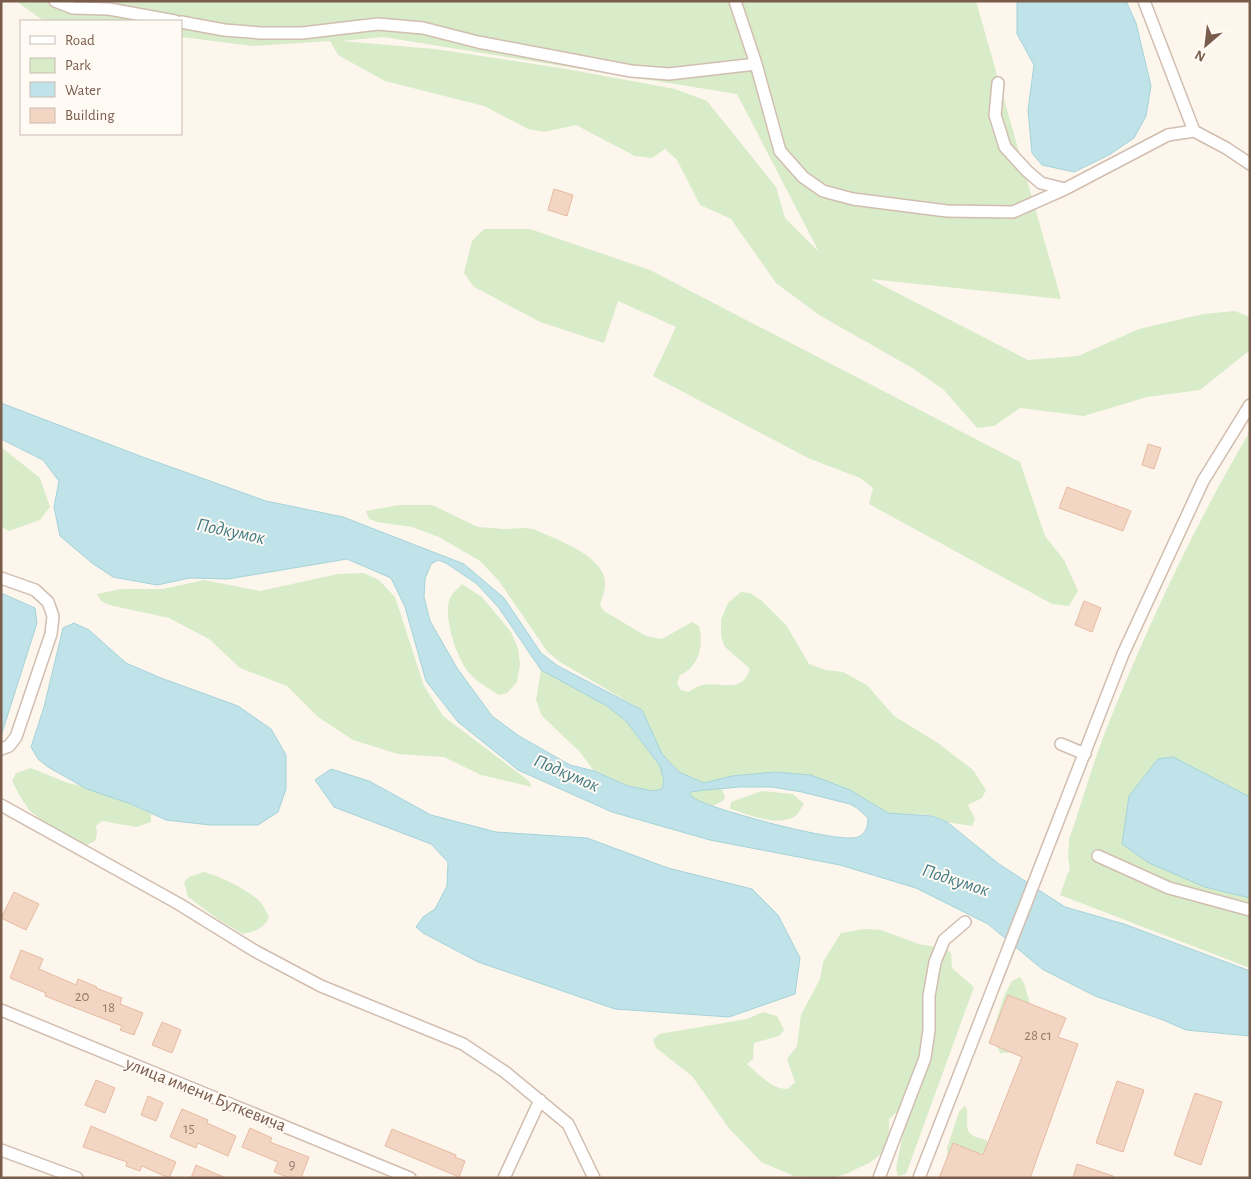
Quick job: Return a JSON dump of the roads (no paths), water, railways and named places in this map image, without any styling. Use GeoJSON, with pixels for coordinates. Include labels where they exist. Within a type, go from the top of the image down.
{"type":"FeatureCollection","features":[{"type":"Feature","properties":{"kind":"street"},"geometry":{"type":"LineString","coordinates":[[55,1],[74,8],[109,9],[170,20]]}},
{"type":"Feature","properties":{"kind":"street"},"geometry":{"type":"LineString","coordinates":[[735,1],[756,64],[780,151],[803,177],[823,191],[853,199],[947,211],[1013,212],[1065,189],[1168,135],[1194,131],[1226,148],[1250,164]]}},
{"type":"Feature","properties":{"kind":"street"},"geometry":{"type":"LineString","coordinates":[[1144,1],[1194,131]]}},
{"type":"Feature","properties":{"kind":"street"},"geometry":{"type":"LineString","coordinates":[[182,22],[224,30],[302,33],[378,24],[423,28],[478,42],[631,71],[669,74],[756,64]]}},
{"type":"Feature","properties":{"kind":"street"},"geometry":{"type":"LineString","coordinates":[[998,83],[995,115],[1005,147],[1041,183],[1065,189]]}},
{"type":"Feature","properties":{"kind":"street"},"geometry":{"type":"LineString","coordinates":[[919,1178],[1124,654],[1203,481],[1250,405]]}},
{"type":"Feature","properties":{"kind":"street"},"geometry":{"type":"LineString","coordinates":[[1,578],[35,590],[48,602],[53,616],[51,634],[16,737],[9,746],[1,749]]}},
{"type":"Feature","properties":{"kind":"street"},"geometry":{"type":"LineString","coordinates":[[1061,744],[1085,754]]}},
{"type":"Feature","properties":{"kind":"street"},"geometry":{"type":"LineString","coordinates":[[1,805],[320,986],[463,1044],[505,1072],[568,1124],[594,1178]]}},
{"type":"Feature","properties":{"kind":"street"},"geometry":{"type":"LineString","coordinates":[[1098,856],[1169,888],[1250,910]]}},
{"type":"Feature","properties":{"kind":"street"},"geometry":{"type":"LineString","coordinates":[[879,1178],[925,1058],[929,1030],[929,996],[935,962],[944,940],[966,922]]}},
{"type":"Feature","properties":{"kind":"street","name":"улица имени Буткевича"},"geometry":{"type":"LineString","coordinates":[[1,1010],[410,1178]]}},
{"type":"Feature","properties":{"kind":"street"},"geometry":{"type":"LineString","coordinates":[[504,1178],[540,1100]]}},
{"type":"Feature","properties":{"kind":"street"},"geometry":{"type":"LineString","coordinates":[[1,1150],[77,1178]]}},
{"type":"Feature","properties":{"kind":"water"},"geometry":{"type":"Polygon","coordinates":[[[1017,1],[1126,1],[1136,23],[1151,86],[1146,116],[1134,138],[1109,155],[1074,172],[1042,165],[1032,153],[1028,110],[1034,65],[1017,34],[1017,1]]]}},
{"type":"Feature","properties":{"kind":"water","name":"Подкумок"},"geometry":{"type":"Polygon","coordinates":[[[1,403],[266,501],[343,517],[464,564],[504,598],[541,653],[558,666],[642,710],[662,754],[679,772],[704,783],[732,776],[775,772],[811,775],[850,790],[888,813],[932,816],[947,822],[999,864],[1065,907],[1124,924],[1250,971],[1250,1036],[1186,1030],[1095,996],[1042,969],[988,924],[916,888],[840,865],[710,840],[612,812],[518,770],[458,722],[426,681],[405,607],[391,578],[347,559],[228,579],[190,578],[157,585],[113,577],[92,563],[60,536],[54,507],[59,481],[43,460],[1,439],[1,403]],[[438,560],[431,564],[425,579],[424,597],[430,621],[457,668],[492,716],[519,736],[570,765],[594,771],[628,786],[653,791],[662,789],[664,781],[660,766],[626,721],[607,706],[541,670],[499,608],[477,584],[446,563],[438,560]],[[739,787],[697,791],[689,794],[695,799],[733,813],[806,832],[847,838],[858,837],[865,832],[867,827],[868,818],[850,804],[802,792],[772,787],[739,787]]]}},
{"type":"Feature","properties":{"kind":"water"},"geometry":{"type":"Polygon","coordinates":[[[1,593],[35,608],[37,623],[1,736],[1,593]]]}},
{"type":"Feature","properties":{"kind":"water"},"geometry":{"type":"Polygon","coordinates":[[[74,623],[89,630],[126,663],[238,706],[271,729],[286,755],[286,789],[278,812],[258,825],[210,825],[166,820],[131,804],[87,789],[48,767],[38,759],[31,747],[44,707],[63,628],[74,623]]]}},
{"type":"Feature","properties":{"kind":"water"},"geometry":{"type":"Polygon","coordinates":[[[1173,757],[1250,797],[1250,898],[1205,887],[1149,863],[1122,844],[1129,796],[1158,759],[1173,757]]]}},
{"type":"Feature","properties":{"kind":"water"},"geometry":{"type":"Polygon","coordinates":[[[331,769],[369,781],[431,815],[496,832],[587,838],[668,868],[752,889],[778,915],[800,958],[795,994],[729,1017],[615,1009],[478,962],[423,933],[416,927],[423,917],[435,909],[447,886],[448,862],[431,844],[334,807],[315,780],[331,769]]]}}]}
